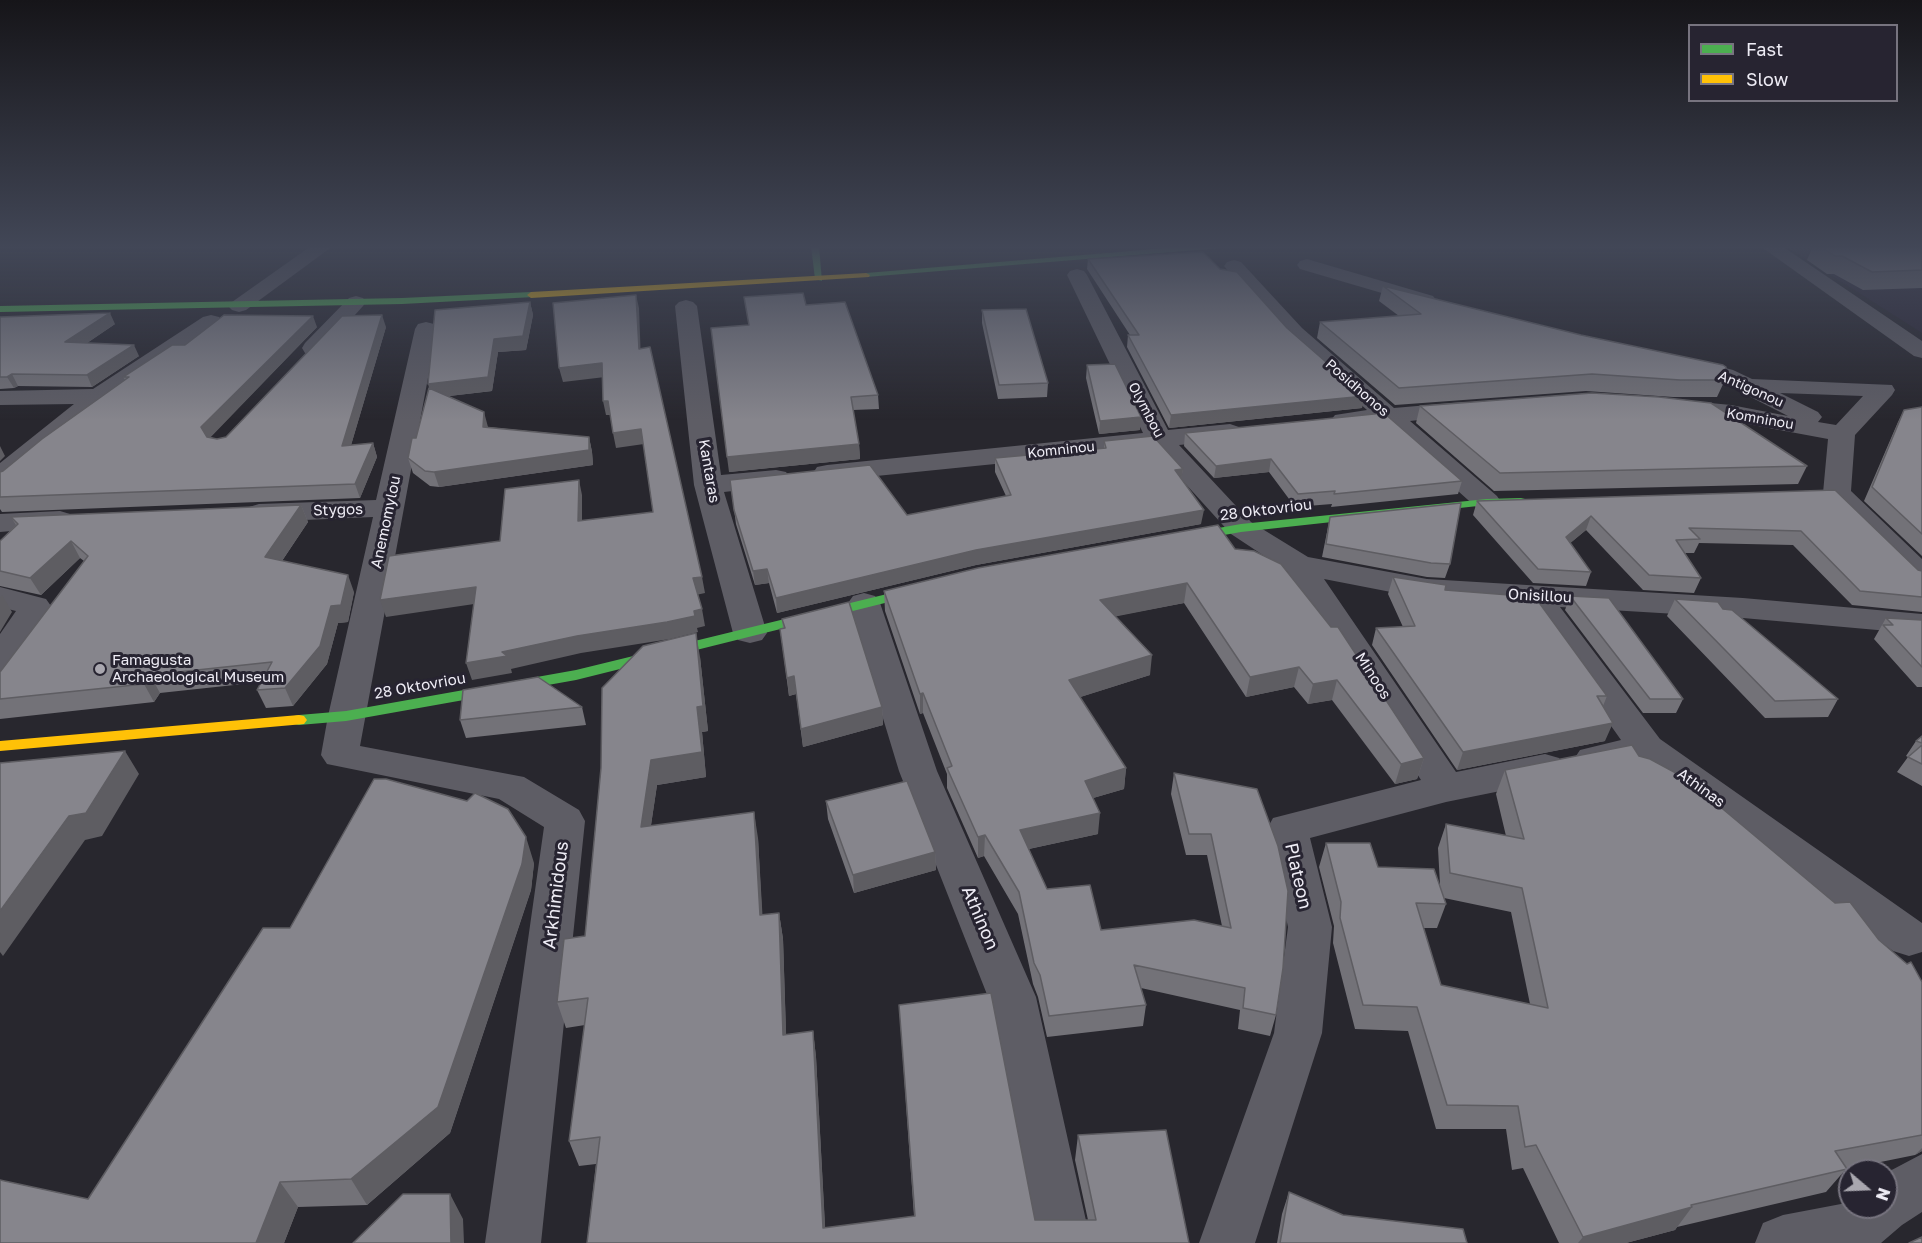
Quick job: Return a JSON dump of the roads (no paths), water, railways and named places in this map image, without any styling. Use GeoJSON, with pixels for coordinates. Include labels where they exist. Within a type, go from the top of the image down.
{"type":"FeatureCollection","features":[{"type":"Feature","properties":{"kind":"main road"},"geometry":{"type":"LineString","coordinates":[[0,309],[297,304]]}},
{"type":"Feature","properties":{"kind":"main road","name":"28 Oktovriou"},"geometry":{"type":"LineString","coordinates":[[1161,543],[1242,528],[1487,502],[1533,501]]}},
{"type":"Feature","properties":{"kind":"main road","name":"28 Oktovriou"},"geometry":{"type":"LineString","coordinates":[[0,746],[346,716],[576,675],[942,584]]}},
{"type":"Feature","properties":{"kind":"street"},"geometry":{"type":"LineString","coordinates":[[294,368],[354,304]]}},
{"type":"Feature","properties":{"kind":"street","name":"Olymbou"},"geometry":{"type":"LineString","coordinates":[[1092,304],[1160,440],[1242,528]]}},
{"type":"Feature","properties":{"kind":"street","name":"Posidhonos"},"geometry":{"type":"LineString","coordinates":[[1269,304],[1294,333],[1487,502]]}},
{"type":"Feature","properties":{"kind":"street"},"geometry":{"type":"LineString","coordinates":[[1436,304],[1452,309]]}},
{"type":"Feature","properties":{"kind":"street"},"geometry":{"type":"LineString","coordinates":[[1854,304],[1922,351]]}},
{"type":"Feature","properties":{"kind":"street","name":"Kantaras"},"geometry":{"type":"LineString","coordinates":[[686,306],[708,485],[750,633]]}},
{"type":"Feature","properties":{"kind":"street"},"geometry":{"type":"LineString","coordinates":[[0,477],[99,396],[211,322]]}},
{"type":"Feature","properties":{"kind":"street","name":"Anemomylou"},"geometry":{"type":"LineString","coordinates":[[346,716],[426,328]]}},
{"type":"Feature","properties":{"kind":"street","name":"Antigonou"},"geometry":{"type":"LineString","coordinates":[[1664,360],[1725,375],[1842,434]]}},
{"type":"Feature","properties":{"kind":"street"},"geometry":{"type":"LineString","coordinates":[[1747,385],[1882,390],[1842,434],[1831,493],[1922,576]]}},
{"type":"Feature","properties":{"kind":"street"},"geometry":{"type":"LineString","coordinates":[[0,398],[99,396]]}},
{"type":"Feature","properties":{"kind":"street","name":"Komninou"},"geometry":{"type":"LineString","coordinates":[[1653,404],[1731,412],[1842,434]]}},
{"type":"Feature","properties":{"kind":"street"},"geometry":{"type":"LineString","coordinates":[[1320,423],[1493,407]]}},
{"type":"Feature","properties":{"kind":"street","name":"Komninou"},"geometry":{"type":"LineString","coordinates":[[708,485],[1251,430]]}},
{"type":"Feature","properties":{"kind":"street","name":"Stygos"},"geometry":{"type":"LineString","coordinates":[[236,514],[389,508]]}},
{"type":"Feature","properties":{"kind":"street"},"geometry":{"type":"LineString","coordinates":[[0,523],[82,520]]}},
{"type":"Feature","properties":{"kind":"street","name":"Onisillou"},"geometry":{"type":"LineString","coordinates":[[1242,528],[1299,565],[1427,589],[1743,608],[1922,624]]}},
{"type":"Feature","properties":{"kind":"street","name":"Minoos"},"geometry":{"type":"LineString","coordinates":[[1299,565],[1446,788]]}},
{"type":"Feature","properties":{"kind":"street","name":"Athinas"},"geometry":{"type":"LineString","coordinates":[[1535,596],[1647,748],[1914,946]]}},
{"type":"Feature","properties":{"kind":"street"},"geometry":{"type":"LineString","coordinates":[[0,597],[35,606],[0,660]]}},
{"type":"Feature","properties":{"kind":"street","name":"Athinon"},"geometry":{"type":"LineString","coordinates":[[864,603],[918,771],[1012,997],[1063,1243]]}},
{"type":"Feature","properties":{"kind":"street","name":"Arkhimidous"},"geometry":{"type":"LineString","coordinates":[[346,716],[340,755],[510,787],[564,821],[513,1243]]}},
{"type":"Feature","properties":{"kind":"street","name":"Plateon"},"geometry":{"type":"LineString","coordinates":[[1227,1243],[1298,1034],[1310,927],[1287,829],[1446,788],[1647,748]]}},
{"type":"Feature","properties":{"kind":"street"},"geometry":{"type":"LineString","coordinates":[[1898,1196],[1922,1181]]}},
{"type":"Feature","properties":{"kind":"street"},"geometry":{"type":"LineString","coordinates":[[1784,1243],[1853,1230],[1867,1219]]}},
{"type":"Feature","properties":{"kind":"place","name":"Famagusta Archaeological Museum"},"geometry":{"type":"Point","coordinates":[100,669]}}]}
